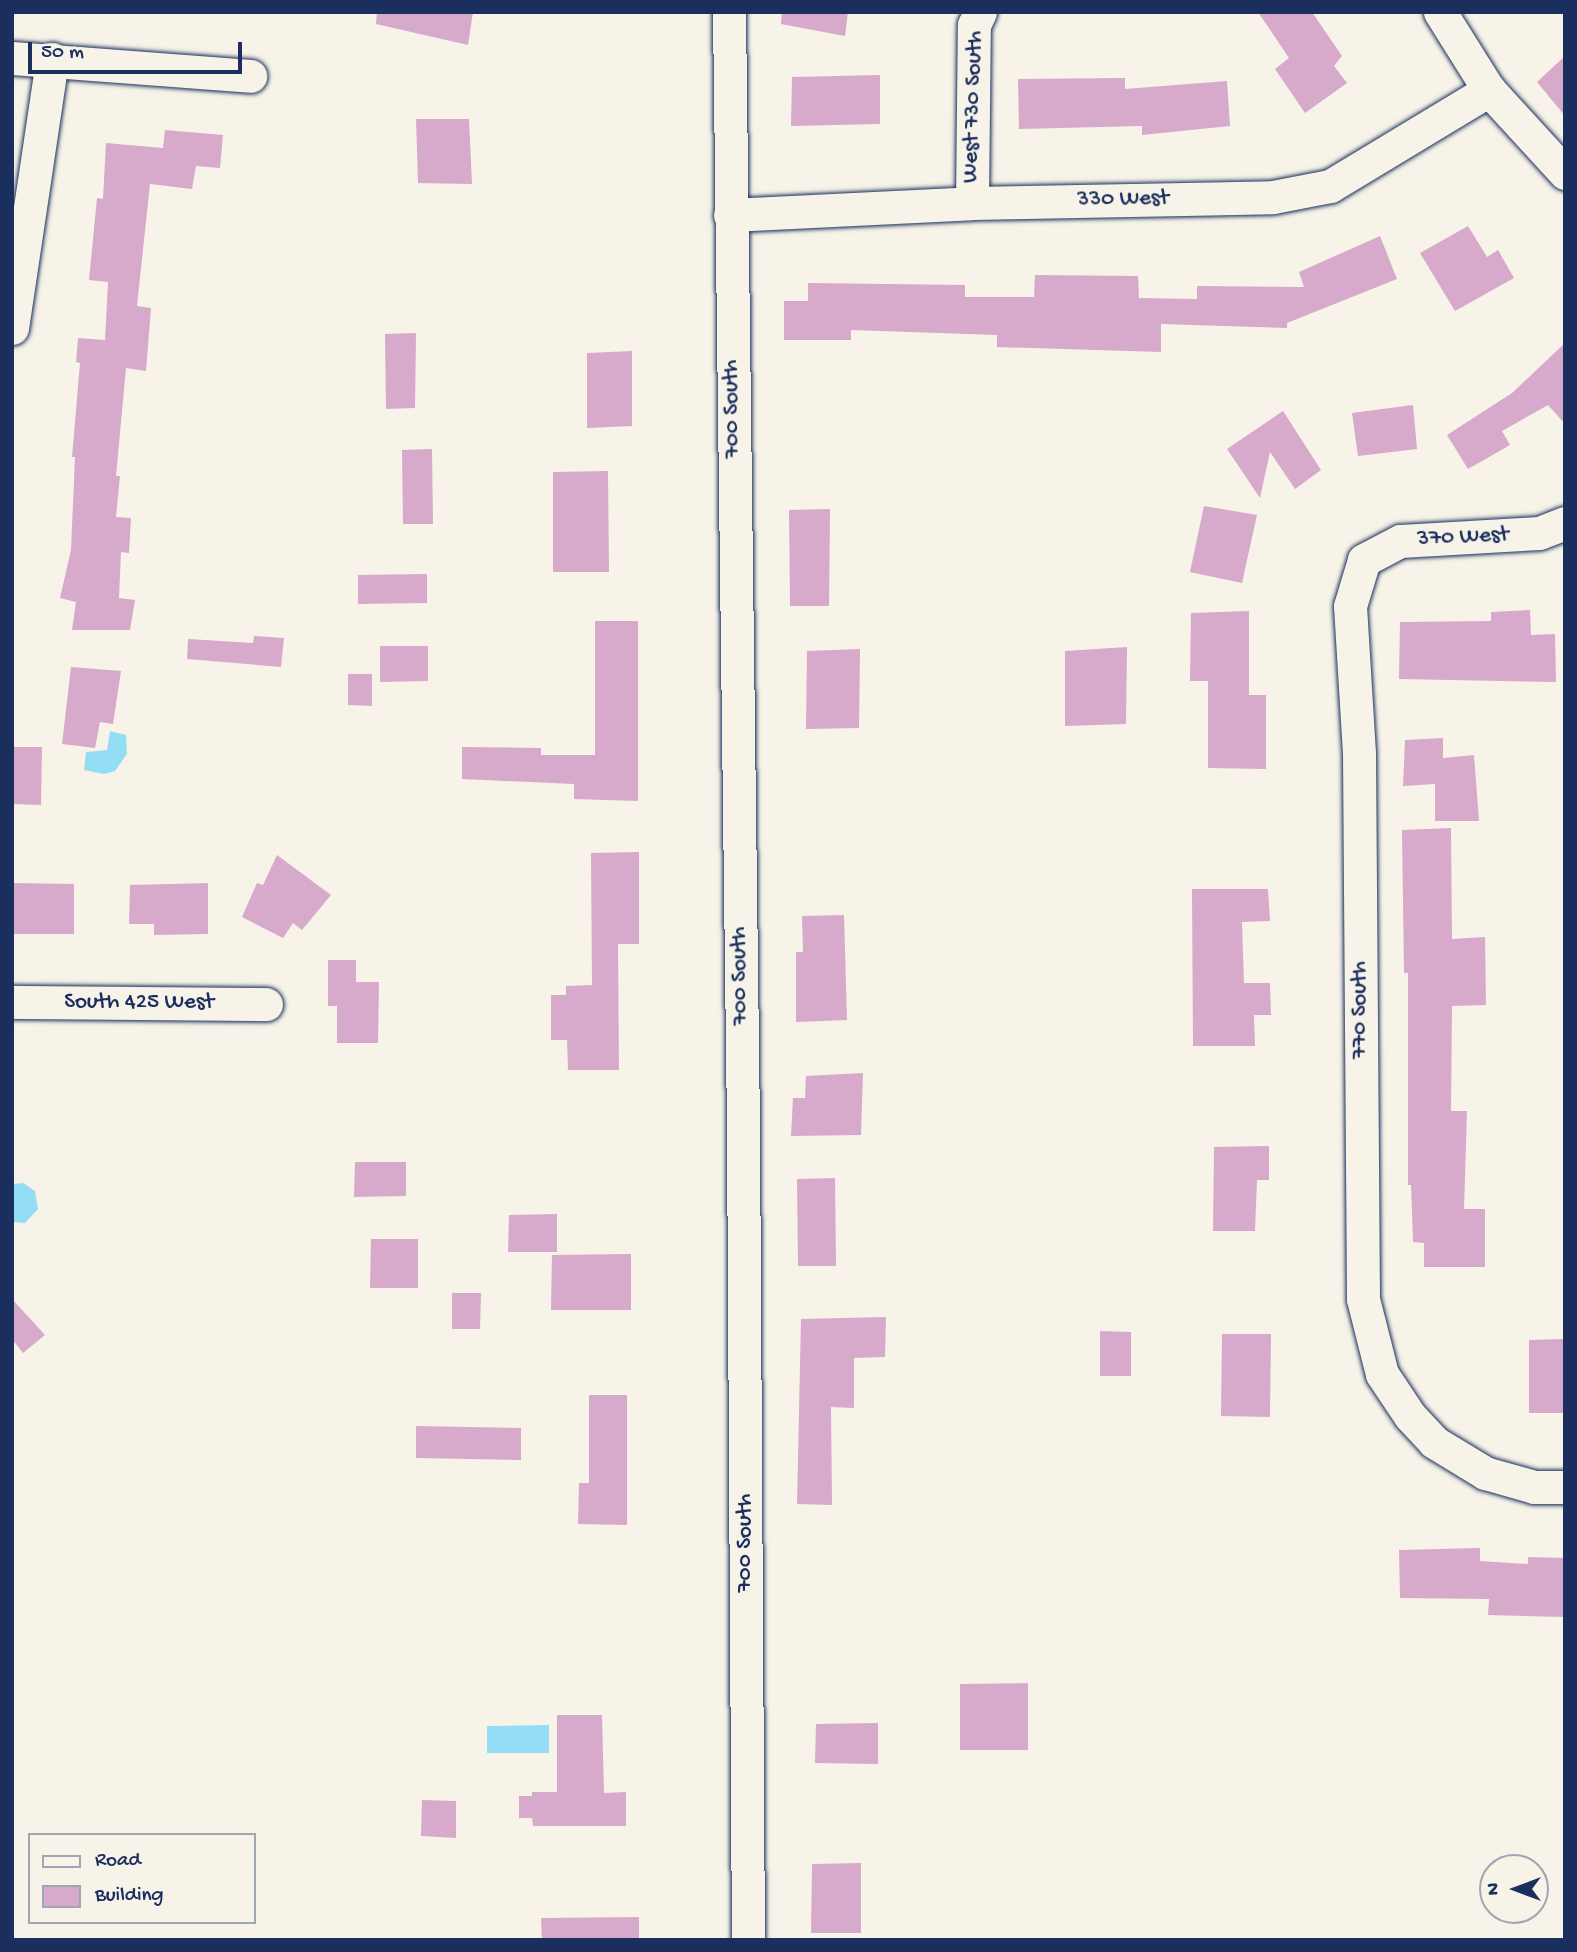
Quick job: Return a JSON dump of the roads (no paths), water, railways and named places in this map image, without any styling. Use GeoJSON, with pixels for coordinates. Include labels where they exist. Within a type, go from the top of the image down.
{"type":"FeatureCollection","features":[{"type":"Feature","properties":{"kind":"street","name":"700 South"},"geometry":{"type":"LineString","coordinates":[[729,12],[743,1132],[748,1940]]}},
{"type":"Feature","properties":{"kind":"street","name":"West 730 South"},"geometry":{"type":"LineString","coordinates":[[972,203],[974,25],[980,12]]}},
{"type":"Feature","properties":{"kind":"street"},"geometry":{"type":"LineString","coordinates":[[1440,12],[1489,90],[1565,173]]}},
{"type":"Feature","properties":{"kind":"street"},"geometry":{"type":"LineString","coordinates":[[12,58],[250,76]]}},
{"type":"Feature","properties":{"kind":"street"},"geometry":{"type":"LineString","coordinates":[[12,328],[52,60]]}},
{"type":"Feature","properties":{"kind":"street","name":"330 West"},"geometry":{"type":"LineString","coordinates":[[730,215],[972,203],[1273,197],[1330,186],[1489,90]]}},
{"type":"Feature","properties":{"kind":"street","name":"370 West"},"geometry":{"type":"LineString","coordinates":[[1364,560],[1400,541],[1539,534],[1565,523]]}},
{"type":"Feature","properties":{"kind":"street","name":"770 South"},"geometry":{"type":"LineString","coordinates":[[1364,560],[1350,606],[1359,753],[1363,1299],[1382,1374],[1410,1416],[1434,1442],[1485,1473],[1534,1487],[1565,1487]]}},
{"type":"Feature","properties":{"kind":"street","name":"South 425 West"},"geometry":{"type":"LineString","coordinates":[[12,1002],[265,1003]]}},
{"type":"Feature","properties":{"kind":"water"},"geometry":{"type":"Polygon","coordinates":[[[110,731],[126,735],[127,754],[115,771],[104,774],[84,770],[86,752],[107,750],[110,731]]]}},
{"type":"Feature","properties":{"kind":"water"},"geometry":{"type":"Polygon","coordinates":[[[23,1183],[35,1191],[38,1209],[25,1223],[12,1222],[12,1184],[23,1183]]]}},
{"type":"Feature","properties":{"kind":"water"},"geometry":{"type":"Polygon","coordinates":[[[549,1725],[549,1753],[487,1753],[487,1726],[549,1725]]]}}]}
